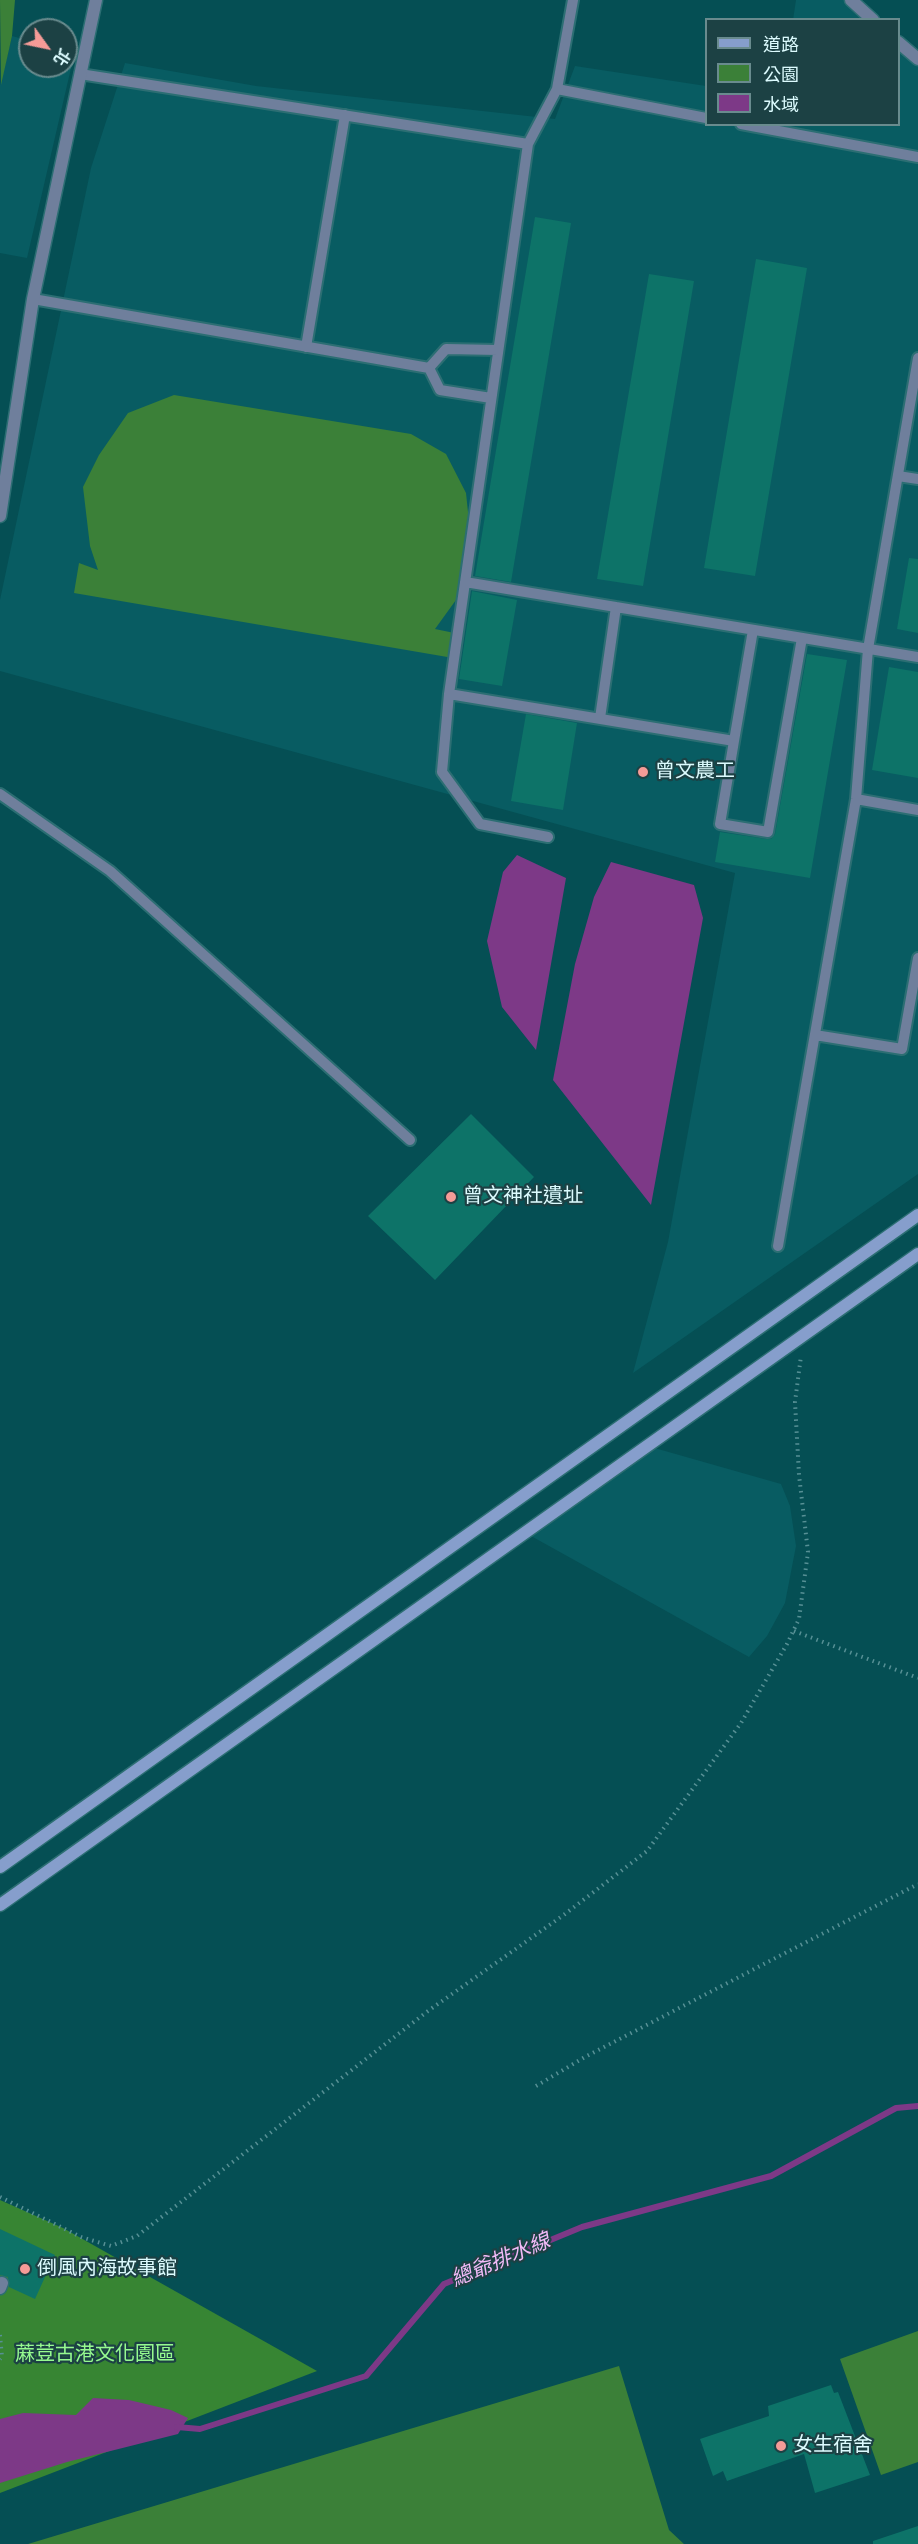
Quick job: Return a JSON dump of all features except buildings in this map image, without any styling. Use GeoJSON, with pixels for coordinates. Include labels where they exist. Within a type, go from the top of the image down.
{"type":"FeatureCollection","features":[{"type":"Feature","properties":{"kind":"main road"},"geometry":{"type":"LineString","coordinates":[[0,1867],[918,1215]]}},
{"type":"Feature","properties":{"kind":"main road"},"geometry":{"type":"LineString","coordinates":[[0,1905],[918,1254]]}},
{"type":"Feature","properties":{"kind":"main road"},"geometry":{"type":"LineString","coordinates":[[0,1857],[25,1849]]}},
{"type":"Feature","properties":{"kind":"street"},"geometry":{"type":"LineString","coordinates":[[0,516],[33,299],[96,0]]}},
{"type":"Feature","properties":{"kind":"street"},"geometry":{"type":"LineString","coordinates":[[851,0],[871,18]]}},
{"type":"Feature","properties":{"kind":"street"},"geometry":{"type":"LineString","coordinates":[[900,44],[918,59]]}},
{"type":"Feature","properties":{"kind":"lane"},"geometry":{"type":"LineString","coordinates":[[548,837],[480,824],[442,772],[449,694],[528,144],[557,89],[573,0]]}},
{"type":"Feature","properties":{"kind":"lane"},"geometry":{"type":"LineString","coordinates":[[80,74],[528,144]]}},
{"type":"Feature","properties":{"kind":"lane"},"geometry":{"type":"LineString","coordinates":[[557,89],[705,118]]}},
{"type":"Feature","properties":{"kind":"lane"},"geometry":{"type":"LineString","coordinates":[[306,347],[345,115]]}},
{"type":"Feature","properties":{"kind":"lane"},"geometry":{"type":"LineString","coordinates":[[752,126],[918,157]]}},
{"type":"Feature","properties":{"kind":"lane"},"geometry":{"type":"LineString","coordinates":[[33,299],[429,368]]}},
{"type":"Feature","properties":{"kind":"lane"},"geometry":{"type":"LineString","coordinates":[[429,368],[446,349],[498,350]]}},
{"type":"Feature","properties":{"kind":"lane"},"geometry":{"type":"LineString","coordinates":[[778,1246],[856,799],[868,649],[918,358]]}},
{"type":"Feature","properties":{"kind":"lane"},"geometry":{"type":"LineString","coordinates":[[429,368],[440,390],[491,398]]}},
{"type":"Feature","properties":{"kind":"lane"},"geometry":{"type":"LineString","coordinates":[[898,476],[918,479]]}},
{"type":"Feature","properties":{"kind":"lane"},"geometry":{"type":"LineString","coordinates":[[465,582],[918,657]]}},
{"type":"Feature","properties":{"kind":"lane"},"geometry":{"type":"LineString","coordinates":[[600,718],[616,607]]}},
{"type":"Feature","properties":{"kind":"lane"},"geometry":{"type":"LineString","coordinates":[[753,630],[720,824],[768,832],[802,638]]}},
{"type":"Feature","properties":{"kind":"lane"},"geometry":{"type":"LineString","coordinates":[[449,694],[734,741]]}},
{"type":"Feature","properties":{"kind":"lane"},"geometry":{"type":"LineString","coordinates":[[0,794],[111,871],[410,1140]]}},
{"type":"Feature","properties":{"kind":"lane"},"geometry":{"type":"LineString","coordinates":[[856,799],[918,810]]}},
{"type":"Feature","properties":{"kind":"lane"},"geometry":{"type":"LineString","coordinates":[[815,1035],[902,1049],[913,1017],[918,958]]}},
{"type":"Feature","properties":{"kind":"path"},"geometry":{"type":"LineString","coordinates":[[0,2197],[81,2237],[111,2246],[137,2236],[428,2011],[566,1914],[647,1851],[741,1724],[799,1619],[808,1552],[799,1474],[795,1402],[801,1354],[812,1331]]}},
{"type":"Feature","properties":{"kind":"path"},"geometry":{"type":"LineString","coordinates":[[794,1631],[918,1678]]}},
{"type":"Feature","properties":{"kind":"path"},"geometry":{"type":"LineString","coordinates":[[536,2086],[585,2057],[918,1884]]}},
{"type":"Feature","properties":{"kind":"path"},"geometry":{"type":"LineString","coordinates":[[0,2335],[2,2357],[0,2359]]}},
{"type":"Feature","properties":{"kind":"shaded area"},"geometry":{"type":"Polygon","coordinates":[[[796,0],[844,0],[865,18],[793,18],[796,0]]]}},
{"type":"Feature","properties":{"kind":"shaded area"},"geometry":{"type":"Polygon","coordinates":[[[12,36],[18,38],[18,78],[69,78],[27,258],[0,253],[0,85],[12,36]]]}},
{"type":"Feature","properties":{"kind":"shaded area","name":"曾文農工"},"geometry":{"type":"Polygon","coordinates":[[[900,49],[918,65],[918,1174],[633,1373],[668,1242],[735,873],[0,671],[0,600],[91,168],[125,63],[256,86],[555,119],[575,66],[705,86],[705,126],[900,126],[900,49]]]}},
{"type":"Feature","properties":{"kind":"shaded area"},"geometry":{"type":"Polygon","coordinates":[[[644,1445],[781,1484],[790,1506],[796,1546],[785,1603],[767,1636],[749,1657],[522,1531],[644,1445]]]}},
{"type":"Feature","properties":{"kind":"green space"},"geometry":{"type":"Polygon","coordinates":[[[0,0],[15,0],[12,36],[1,85],[0,0]]]}},
{"type":"Feature","properties":{"kind":"green space"},"geometry":{"type":"Polygon","coordinates":[[[174,395],[411,434],[446,454],[466,493],[472,550],[461,593],[435,629],[464,635],[459,659],[74,593],[79,563],[98,570],[90,546],[83,487],[99,455],[128,413],[174,395]]]}},
{"type":"Feature","properties":{"kind":"green space","name":"蔴荳古港文化園區"},"geometry":{"type":"Polygon","coordinates":[[[0,2200],[63,2228],[317,2371],[0,2493],[0,2200]]]}},
{"type":"Feature","properties":{"kind":"green space"},"geometry":{"type":"Polygon","coordinates":[[[918,2331],[918,2462],[881,2475],[840,2359],[918,2331]]]}},
{"type":"Feature","properties":{"kind":"green space"},"geometry":{"type":"Polygon","coordinates":[[[619,2366],[669,2530],[684,2544],[28,2544],[619,2366]]]}},
{"type":"Feature","properties":{"kind":"water"},"geometry":{"type":"Polygon","coordinates":[[[517,855],[566,878],[536,1050],[502,1007],[487,941],[503,872],[517,855]]]}},
{"type":"Feature","properties":{"kind":"water"},"geometry":{"type":"Polygon","coordinates":[[[611,862],[694,885],[703,918],[651,1205],[553,1080],[575,964],[594,897],[611,862]]]}},
{"type":"Feature","properties":{"kind":"water"},"geometry":{"type":"Polygon","coordinates":[[[93,2398],[129,2400],[171,2410],[188,2418],[178,2434],[67,2462],[0,2483],[0,2419],[23,2413],[76,2415],[93,2398]]]}},
{"type":"Feature","properties":{"kind":"waterway","name":"總爺排水線"},"geometry":{"type":"LineString","coordinates":[[177,2427],[200,2429],[366,2376],[444,2284],[582,2227],[771,2176],[896,2108],[918,2106]]}},
{"type":"Feature","properties":{"kind":"place","name":"曾文農工"},"geometry":{"type":"Point","coordinates":[643,772]}},
{"type":"Feature","properties":{"kind":"place","name":"曾文神社遺址"},"geometry":{"type":"Point","coordinates":[451,1197]}},
{"type":"Feature","properties":{"kind":"place","name":"倒風內海故事館"},"geometry":{"type":"Point","coordinates":[25,2269]}},
{"type":"Feature","properties":{"kind":"place","name":"女生宿舍"},"geometry":{"type":"Point","coordinates":[781,2446]}}]}
